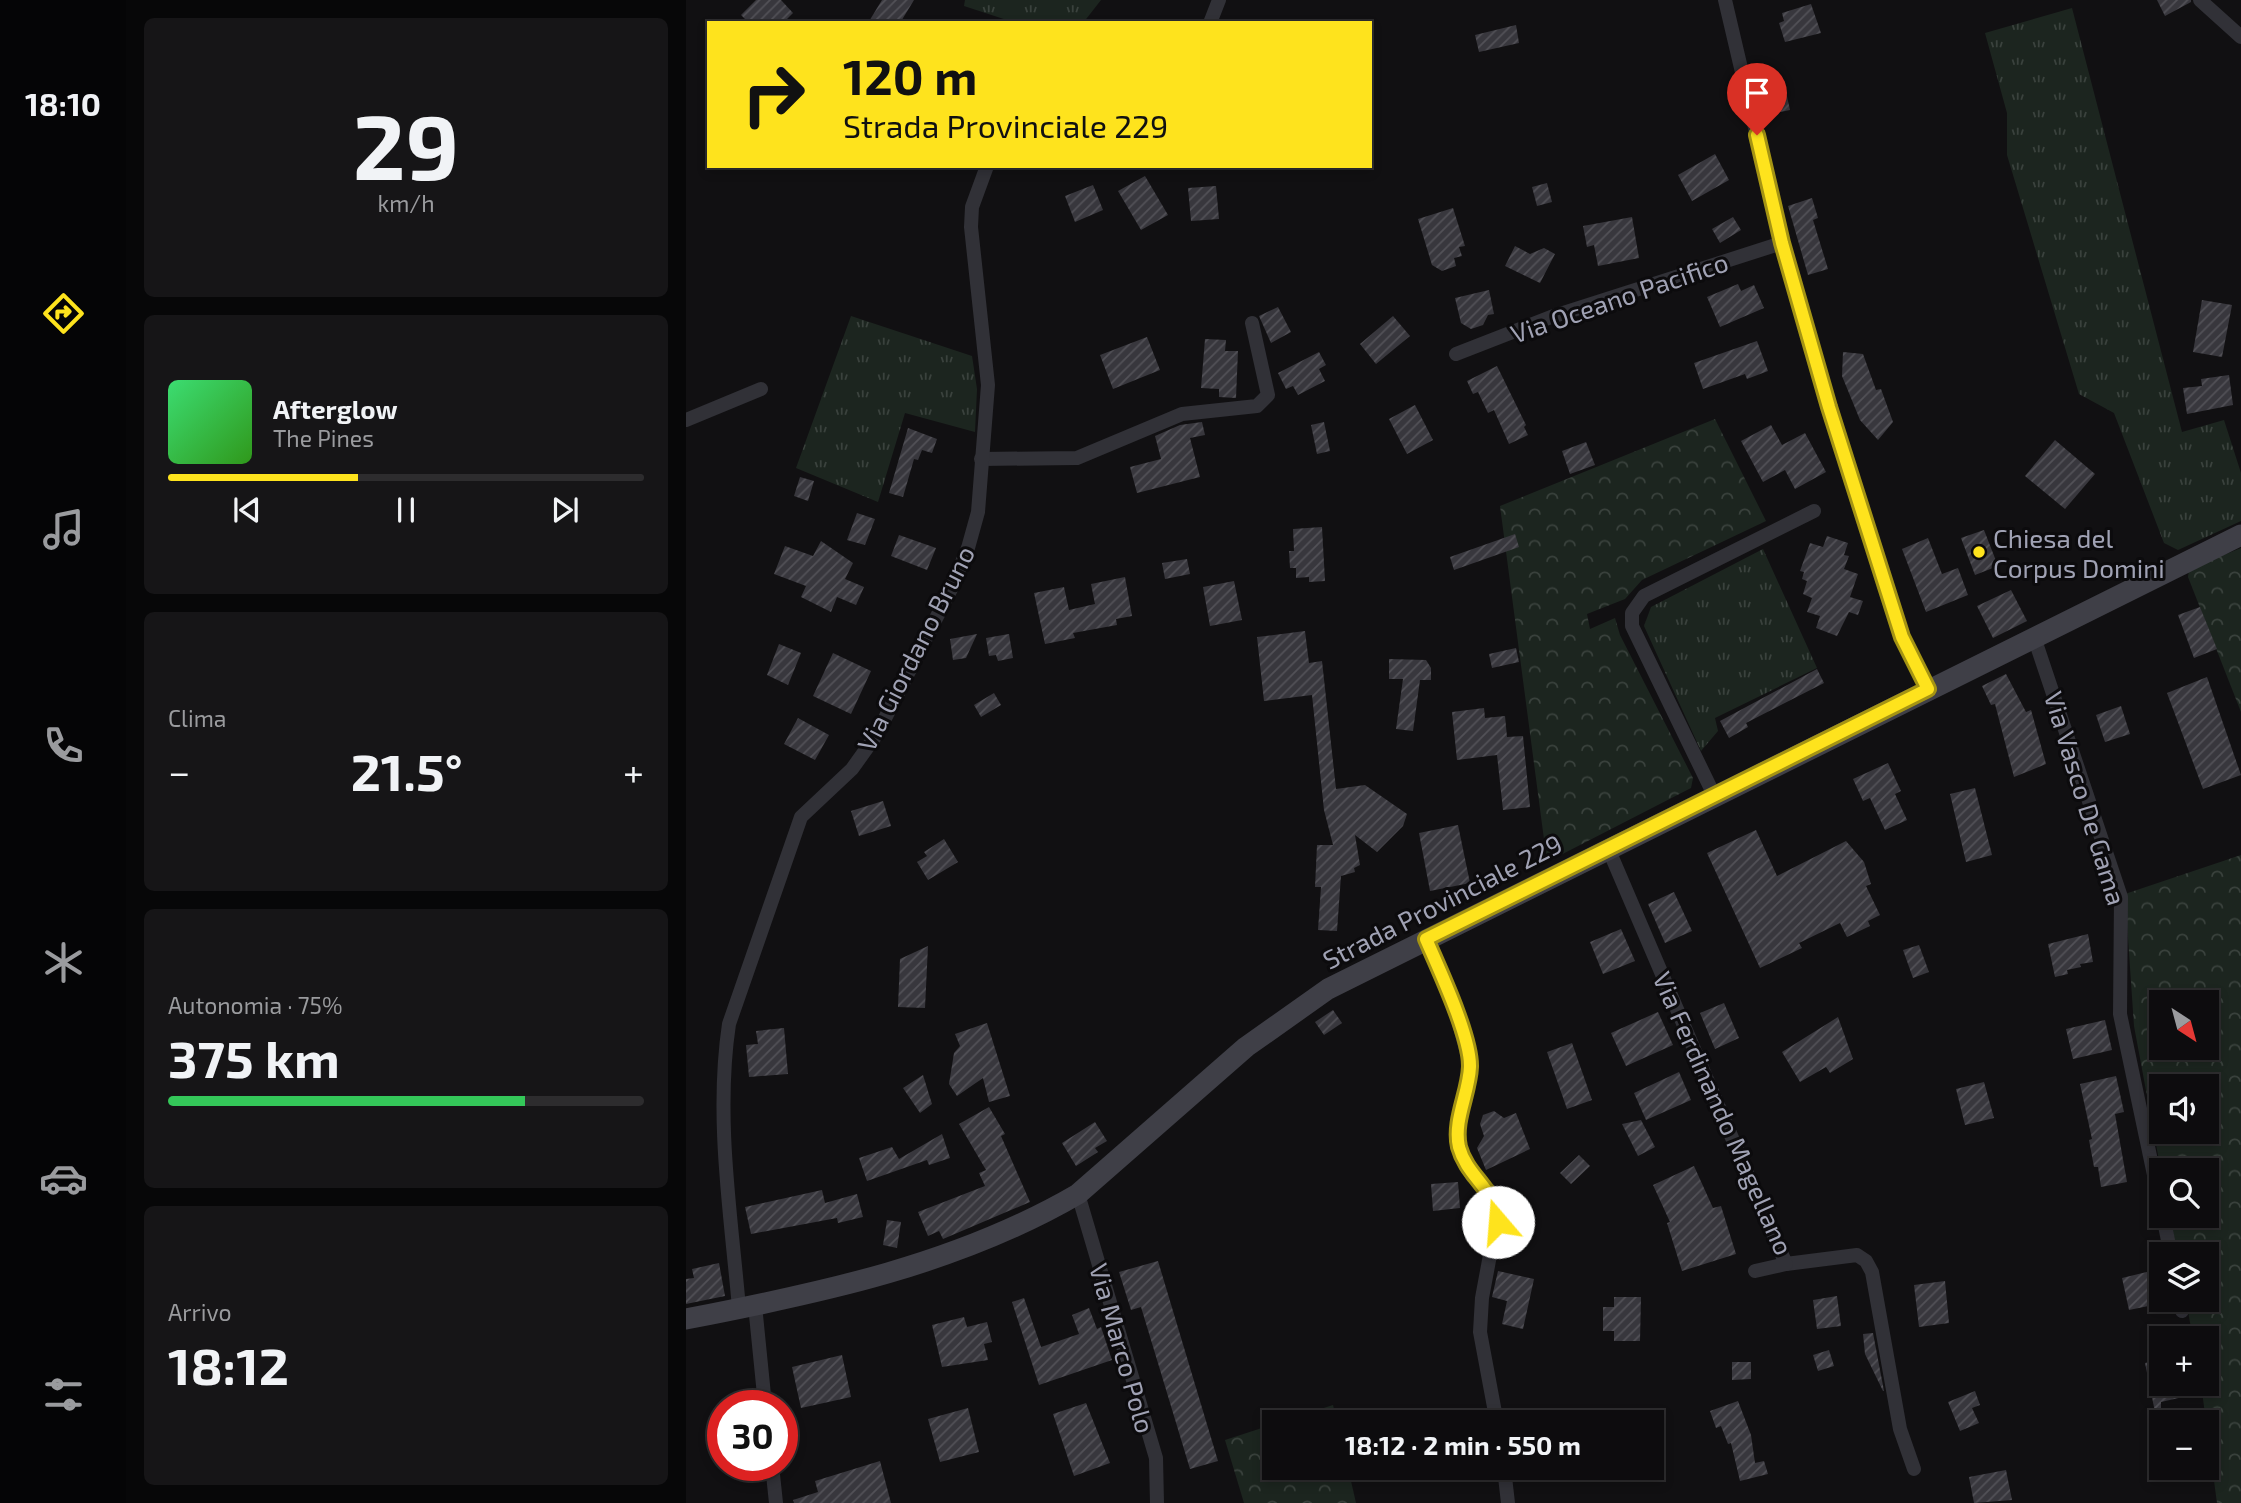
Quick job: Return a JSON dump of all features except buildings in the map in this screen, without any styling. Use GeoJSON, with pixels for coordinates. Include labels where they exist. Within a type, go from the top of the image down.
{"type":"FeatureCollection","features":[{"type":"Feature","properties":{"kind":"street"},"geometry":{"type":"LineString","coordinates":[[1211,21],[1219,0]]}},
{"type":"Feature","properties":{"kind":"street"},"geometry":{"type":"LineString","coordinates":[[1725,0],[1782,243],[1829,407],[1902,637],[1928,689]]}},
{"type":"Feature","properties":{"kind":"street"},"geometry":{"type":"LineString","coordinates":[[2200,0],[2241,37]]}},
{"type":"Feature","properties":{"kind":"street","name":"Via Giordano Bruno"},"geometry":{"type":"LineString","coordinates":[[762,1390],[725,1157],[725,1052],[729,1024],[801,817],[852,769],[877,734],[952,587],[968,548],[978,512],[988,385],[971,228],[972,207],[987,168]]}},
{"type":"Feature","properties":{"kind":"street","name":"Via Oceano Pacifico"},"geometry":{"type":"LineString","coordinates":[[1456,354],[1551,317],[1782,243]]}},
{"type":"Feature","properties":{"kind":"street"},"geometry":{"type":"LineString","coordinates":[[981,460],[1077,458],[1182,414],[1257,406],[1268,395],[1252,323]]}},
{"type":"Feature","properties":{"kind":"street"},"geometry":{"type":"LineString","coordinates":[[686,420],[761,389]]}},
{"type":"Feature","properties":{"kind":"street"},"geometry":{"type":"LineString","coordinates":[[1714,796],[1632,626],[1632,613],[1644,596],[1814,511]]}},
{"type":"Feature","properties":{"kind":"street","name":"Strada Provinciale 229"},"geometry":{"type":"LineString","coordinates":[[686,1319],[891,1273],[1022,1223],[1078,1194],[1246,1047],[1328,989],[2241,535]]}},
{"type":"Feature","properties":{"kind":"street","name":"Via Vasco De Gama"},"geometry":{"type":"LineString","coordinates":[[2034,637],[2122,897],[2120,1014],[2150,1158]]}},
{"type":"Feature","properties":{"kind":"street","name":"Via Ferdinando Magellano"},"geometry":{"type":"LineString","coordinates":[[1608,848],[1786,1264],[1857,1255],[1866,1261],[1872,1272],[1900,1429],[1914,1469]]}},
{"type":"Feature","properties":{"kind":"street"},"geometry":{"type":"LineString","coordinates":[[1426,939],[1455,1008],[1470,1065],[1457,1136],[1460,1149],[1472,1175],[1489,1190],[1498,1212],[1482,1297],[1480,1332],[1495,1410]]}},
{"type":"Feature","properties":{"kind":"street","name":"Via Marco Polo"},"geometry":{"type":"LineString","coordinates":[[1078,1194],[1156,1458],[1157,1503]]}},
{"type":"Feature","properties":{"kind":"street"},"geometry":{"type":"LineString","coordinates":[[1755,1270],[1786,1264]]}},
{"type":"Feature","properties":{"kind":"street"},"geometry":{"type":"LineString","coordinates":[[1505,1480],[1508,1503]]}},
{"type":"Feature","properties":{"kind":"street"},"geometry":{"type":"LineString","coordinates":[[774,1481],[776,1503]]}},
{"type":"Feature","properties":{"kind":"green space"},"geometry":{"type":"Polygon","coordinates":[[[965,0],[1101,0],[1085,21],[1010,21],[964,6],[965,0]]]}},
{"type":"Feature","properties":{"kind":"green space"},"geometry":{"type":"Polygon","coordinates":[[[2072,8],[2182,432],[2224,420],[2241,473],[2241,521],[2178,550],[2164,543],[2114,413],[2079,394],[2007,155],[2007,113],[1985,33],[2072,8]]]}},
{"type":"Feature","properties":{"kind":"green space"},"geometry":{"type":"Polygon","coordinates":[[[851,316],[972,356],[977,389],[975,432],[905,413],[878,502],[796,468],[851,316]]]}},
{"type":"Feature","properties":{"kind":"green space"},"geometry":{"type":"Polygon","coordinates":[[[1715,419],[1766,521],[1642,580],[1625,599],[1587,614],[1590,629],[1615,618],[1620,635],[1693,778],[1691,788],[1547,862],[1500,506],[1715,419]]]}},
{"type":"Feature","properties":{"kind":"green space"},"geometry":{"type":"Polygon","coordinates":[[[2241,548],[2241,712],[2188,577],[2189,569],[2241,548]]]}},
{"type":"Feature","properties":{"kind":"green space"},"geometry":{"type":"Polygon","coordinates":[[[1763,549],[1817,668],[1715,718],[1718,731],[1701,751],[1644,626],[1651,607],[1763,549]]]}},
{"type":"Feature","properties":{"kind":"green space"},"geometry":{"type":"Polygon","coordinates":[[[2241,855],[2241,1503],[2217,1503],[2214,1480],[2219,1480],[2219,1410],[2204,1410],[2203,1396],[2219,1396],[2219,1326],[2191,1326],[2188,1312],[2219,1312],[2219,1242],[2175,1242],[2172,1228],[2219,1228],[2219,1158],[2159,1158],[2156,1144],[2219,1144],[2219,1074],[2149,1074],[2149,1107],[2134,1026],[2125,894],[2241,855]]]}},
{"type":"Feature","properties":{"kind":"green space"},"geometry":{"type":"Polygon","coordinates":[[[1333,1405],[1334,1410],[1318,1410],[1333,1405]]]}},
{"type":"Feature","properties":{"kind":"green space"},"geometry":{"type":"Polygon","coordinates":[[[1262,1428],[1262,1480],[1351,1480],[1356,1503],[1244,1503],[1225,1440],[1262,1428]]]}},
{"type":"Feature","properties":{"kind":"place","name":"Chiesa del Corpus Domini"},"geometry":{"type":"Point","coordinates":[1979,552]}},
{"type":"Feature","properties":{"kind":"route"},"geometry":{"type":"LineString","coordinates":[[1498,1222],[1498,1212],[1489,1190],[1472,1175],[1460,1149],[1457,1136],[1470,1065],[1455,1008],[1426,939],[1928,689],[1902,637],[1829,407],[1782,243],[1757,135]]}}]}
